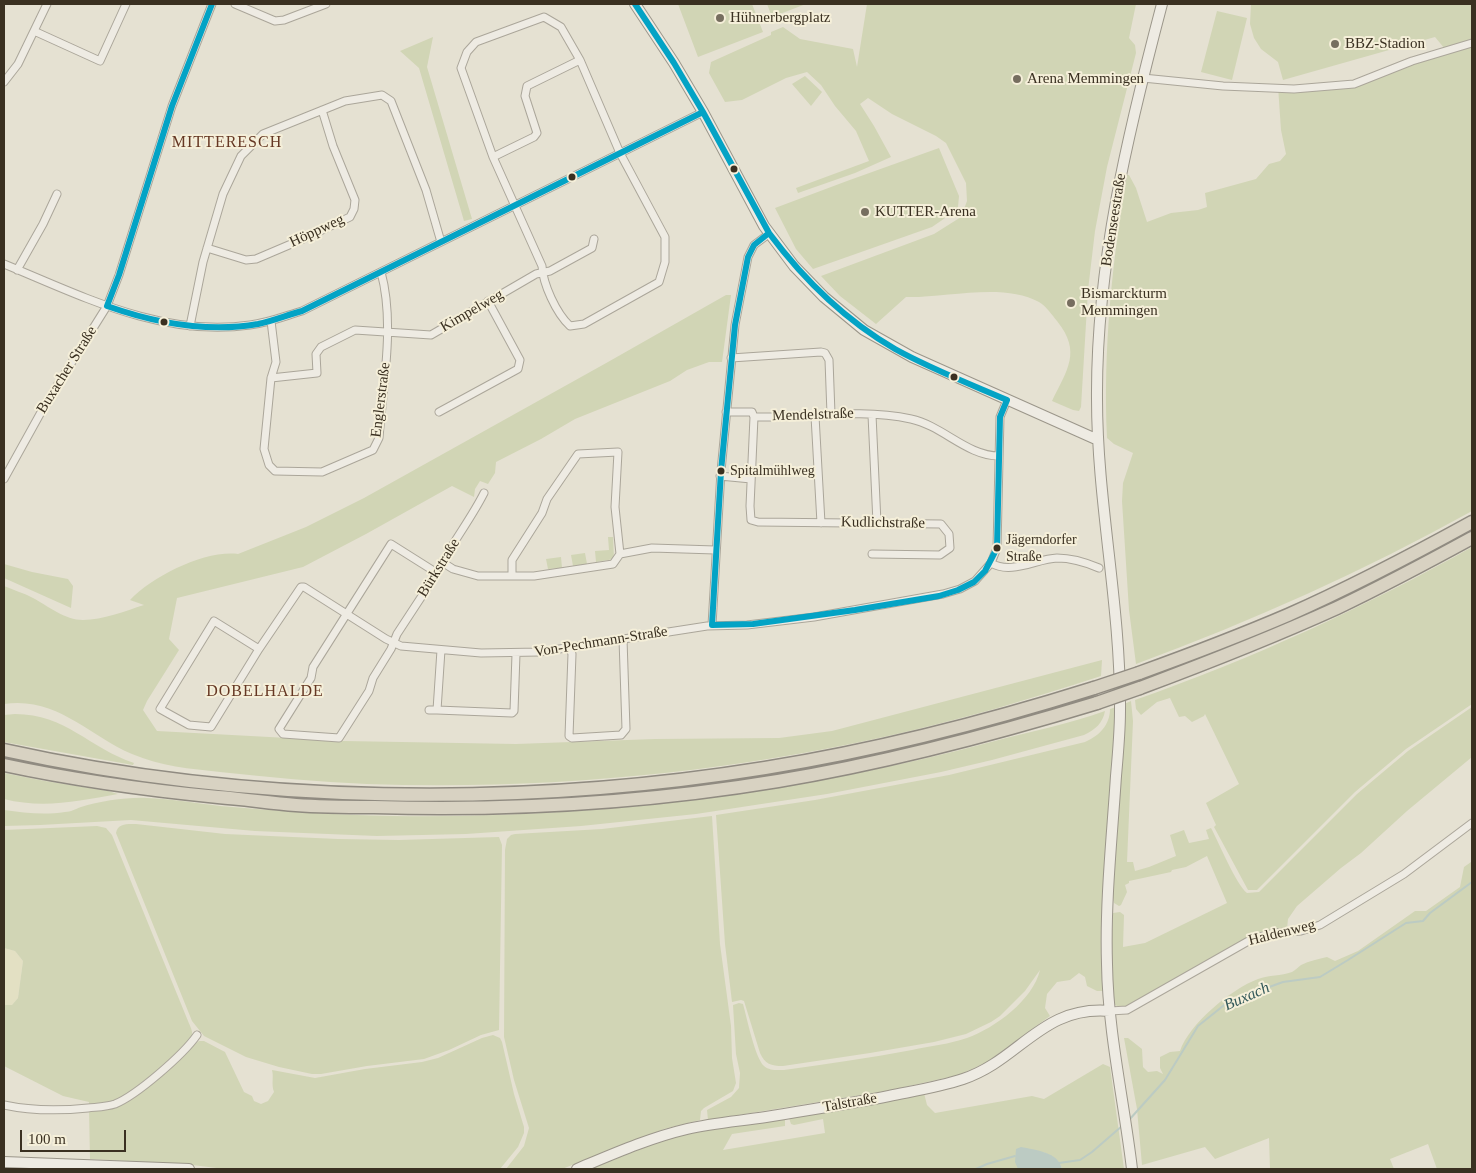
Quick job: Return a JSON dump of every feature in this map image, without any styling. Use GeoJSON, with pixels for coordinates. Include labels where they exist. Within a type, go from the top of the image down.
{"type":"FeatureCollection","features":[{"type":"Feature","properties":{"kind":"highway"},"geometry":{"type":"LineString","coordinates":[[4,750],[98,768],[147,775],[293,790],[402,795],[541,792],[676,780],[765,768],[832,756],[937,733],[1025,710],[1139,673],[1218,644],[1289,614],[1362,580],[1472,522]]}},
{"type":"Feature","properties":{"kind":"highway"},"geometry":{"type":"LineString","coordinates":[[4,765],[165,792],[296,805],[413,808],[531,806],[625,801],[778,781],[863,765],[949,745],[1028,724],[1140,688],[1222,657],[1337,608],[1472,538]]}},
{"type":"Feature","properties":{"kind":"street"},"geometry":{"type":"LineString","coordinates":[[4,82],[18,64],[47,4]]}},
{"type":"Feature","properties":{"kind":"street"},"geometry":{"type":"LineString","coordinates":[[34,31],[100,61],[126,4]]}},
{"type":"Feature","properties":{"kind":"street","name":"Buxacher Straße"},"geometry":{"type":"LineString","coordinates":[[4,479],[45,405],[107,306],[120,275],[172,106],[212,4]]}},
{"type":"Feature","properties":{"kind":"street"},"geometry":{"type":"LineString","coordinates":[[235,4],[275,21],[284,20],[326,4]]}},
{"type":"Feature","properties":{"kind":"street"},"geometry":{"type":"LineString","coordinates":[[635,4],[674,63],[703,112],[757,213],[770,233],[808,281],[864,330],[912,357],[1098,440]]}},
{"type":"Feature","properties":{"kind":"street","name":"Bodenseestraße"},"geometry":{"type":"LineString","coordinates":[[1132,1169],[1110,1011],[1106,965],[1120,713],[1119,666],[1098,440],[1097,378],[1105,274],[1122,167],[1162,4]]}},
{"type":"Feature","properties":{"kind":"street"},"geometry":{"type":"LineString","coordinates":[[544,17],[561,27],[580,60],[620,153],[665,238],[665,262],[659,282],[584,324],[570,326],[562,319],[543,279],[542,266],[493,157],[461,68],[467,52],[476,42],[544,17]]}},
{"type":"Feature","properties":{"kind":"street"},"geometry":{"type":"LineString","coordinates":[[1143,78],[1222,86],[1294,89],[1354,84],[1412,61],[1472,43]]}},
{"type":"Feature","properties":{"kind":"street"},"geometry":{"type":"LineString","coordinates":[[493,157],[534,137],[537,132],[525,96],[527,86],[580,60]]}},
{"type":"Feature","properties":{"kind":"street"},"geometry":{"type":"LineString","coordinates":[[190,326],[207,248],[223,194],[241,156],[263,134],[345,100],[382,95],[391,101],[426,190],[441,242]]}},
{"type":"Feature","properties":{"kind":"street","name":"Höppweg"},"geometry":{"type":"LineString","coordinates":[[207,248],[246,260],[256,259],[350,217],[354,209],[354,200],[333,146],[322,110]]}},
{"type":"Feature","properties":{"kind":"street"},"geometry":{"type":"LineString","coordinates":[[4,264],[107,306],[164,322],[190,326],[250,325],[302,311],[703,112]]}},
{"type":"Feature","properties":{"kind":"street"},"geometry":{"type":"LineString","coordinates":[[17,270],[43,224],[57,194]]}},
{"type":"Feature","properties":{"kind":"street"},"geometry":{"type":"LineString","coordinates":[[712,625],[720,476],[735,325],[748,257],[754,245],[770,233]]}},
{"type":"Feature","properties":{"kind":"street","name":"Kimpelweg"},"geometry":{"type":"LineString","coordinates":[[271,378],[317,373],[316,354],[320,347],[355,330],[431,335],[536,274],[550,271],[592,248],[594,239]]}},
{"type":"Feature","properties":{"kind":"street","name":"Englerstraße"},"geometry":{"type":"LineString","coordinates":[[271,320],[276,362],[271,378],[264,449],[269,464],[275,471],[322,472],[373,450],[379,438],[388,332],[387,292],[381,272]]}},
{"type":"Feature","properties":{"kind":"street"},"geometry":{"type":"LineString","coordinates":[[439,412],[518,368],[520,360],[488,301]]}},
{"type":"Feature","properties":{"kind":"street"},"geometry":{"type":"LineString","coordinates":[[731,358],[825,353],[828,360],[831,414]]}},
{"type":"Feature","properties":{"kind":"street"},"geometry":{"type":"LineString","coordinates":[[1007,400],[1000,417],[998,537],[997,548],[991,563],[996,566],[1010,567],[1054,558],[1070,558],[1099,568]]}},
{"type":"Feature","properties":{"kind":"street","name":"Mendelstraße"},"geometry":{"type":"LineString","coordinates":[[726,412],[752,412],[754,417],[831,414],[903,417],[922,422],[983,454],[999,456]]}},
{"type":"Feature","properties":{"kind":"street"},"geometry":{"type":"LineString","coordinates":[[872,415],[876,523]]}},
{"type":"Feature","properties":{"kind":"street"},"geometry":{"type":"LineString","coordinates":[[815,416],[821,523]]}},
{"type":"Feature","properties":{"kind":"street"},"geometry":{"type":"LineString","coordinates":[[720,476],[751,479],[754,417]]}},
{"type":"Feature","properties":{"kind":"street"},"geometry":{"type":"LineString","coordinates":[[442,562],[453,569],[478,576],[512,576],[534,576],[613,564],[620,554],[615,507],[618,452],[578,454],[548,499],[512,560],[512,576]]}},
{"type":"Feature","properties":{"kind":"street","name":"Kudlichstraße"},"geometry":{"type":"LineString","coordinates":[[751,479],[750,516],[751,520],[758,522],[941,524],[949,534],[950,548],[940,556],[872,554]]}},
{"type":"Feature","properties":{"kind":"street","name":"Bürkstraße"},"geometry":{"type":"LineString","coordinates":[[347,614],[313,667],[311,678],[278,729],[283,734],[339,738],[369,691],[373,678],[394,643],[397,634],[478,507],[484,493]]}},
{"type":"Feature","properties":{"kind":"street"},"geometry":{"type":"LineString","coordinates":[[347,614],[391,544],[437,573]]}},
{"type":"Feature","properties":{"kind":"street"},"geometry":{"type":"LineString","coordinates":[[620,554],[652,548],[715,550]]}},
{"type":"Feature","properties":{"kind":"street","name":"Von-Pechmann-Straße"},"geometry":{"type":"LineString","coordinates":[[259,648],[301,587],[304,587],[401,646],[516,654],[570,649],[712,625],[747,625],[814,617],[943,594],[976,582],[991,563]]}},
{"type":"Feature","properties":{"kind":"street"},"geometry":{"type":"LineString","coordinates":[[214,620],[259,648],[211,727],[189,726],[160,709],[214,620]]}},
{"type":"Feature","properties":{"kind":"street"},"geometry":{"type":"LineString","coordinates":[[570,649],[572,654],[568,736],[572,738],[622,735],[626,729],[623,639]]}},
{"type":"Feature","properties":{"kind":"street"},"geometry":{"type":"LineString","coordinates":[[438,710],[440,650]]}},
{"type":"Feature","properties":{"kind":"street"},"geometry":{"type":"LineString","coordinates":[[429,710],[512,713],[514,711],[516,654]]}},
{"type":"Feature","properties":{"kind":"street","name":"Haldenweg"},"geometry":{"type":"LineString","coordinates":[[1110,1011],[1127,1010],[1252,939],[1274,933],[1301,931],[1320,925],[1404,874],[1472,824]]}},
{"type":"Feature","properties":{"kind":"street","name":"Talstraße"},"geometry":{"type":"LineString","coordinates":[[577,1169],[633,1146],[687,1129],[830,1107],[956,1081],[991,1066],[1060,1017],[1082,1011],[1110,1011]]}},
{"type":"Feature","properties":{"kind":"street"},"geometry":{"type":"LineString","coordinates":[[4,1105],[27,1110],[61,1110],[115,1104],[133,1093],[162,1070],[186,1049],[197,1035]]}},
{"type":"Feature","properties":{"kind":"street"},"geometry":{"type":"LineString","coordinates":[[4,1162],[189,1169]]}},
{"type":"Feature","properties":{"kind":"shaded area"},"geometry":{"type":"Polygon","coordinates":[[[4,948],[15,951],[23,961],[18,998],[12,1005],[4,1005],[4,948]]]}},
{"type":"Feature","properties":{"kind":"shaded area"},"geometry":{"type":"Polygon","coordinates":[[[1021,1147],[1051,1155],[1060,1163],[1062,1169],[1018,1169],[1015,1162],[1016,1149],[1021,1147]]]}},
{"type":"Feature","properties":{"kind":"green space","name":"Hühnerbergplatz"},"geometry":{"type":"Polygon","coordinates":[[[678,4],[752,4],[763,32],[698,57],[678,4]]]}},
{"type":"Feature","properties":{"kind":"green space"},"geometry":{"type":"Polygon","coordinates":[[[767,4],[806,4],[772,17],[767,4]]]}},
{"type":"Feature","properties":{"kind":"green space"},"geometry":{"type":"Polygon","coordinates":[[[867,4],[1136,4],[1129,38],[1135,45],[1136,53],[1107,167],[1095,231],[1088,290],[1081,407],[1079,411],[1052,401],[1070,361],[1069,342],[1057,321],[1039,302],[1025,296],[992,292],[906,297],[876,324],[840,296],[821,276],[934,234],[961,217],[967,201],[966,183],[946,143],[892,114],[868,98],[860,104],[891,157],[855,173],[798,193],[796,188],[869,161],[856,131],[835,106],[821,85],[807,72],[786,78],[742,100],[725,102],[709,73],[711,62],[771,35],[771,32],[783,27],[800,39],[853,49],[857,67],[867,4]]]}},
{"type":"Feature","properties":{"kind":"green space"},"geometry":{"type":"Polygon","coordinates":[[[1251,4],[1472,4],[1472,511],[1390,554],[1307,594],[1265,613],[1136,664],[1129,610],[1122,501],[1123,483],[1133,453],[1114,444],[1107,438],[1106,405],[1106,372],[1113,273],[1127,175],[1129,175],[1136,188],[1147,222],[1171,213],[1207,207],[1205,193],[1256,179],[1269,164],[1280,161],[1286,154],[1281,130],[1278,86],[1294,87],[1354,81],[1445,49],[1435,37],[1283,80],[1278,62],[1261,49],[1254,38],[1250,24],[1251,4]]]}},
{"type":"Feature","properties":{"kind":"green space"},"geometry":{"type":"Polygon","coordinates":[[[1217,11],[1247,18],[1232,80],[1201,72],[1217,11]]]}},
{"type":"Feature","properties":{"kind":"green space"},"geometry":{"type":"Polygon","coordinates":[[[433,37],[427,67],[472,219],[464,221],[419,68],[400,51],[433,37]]]}},
{"type":"Feature","properties":{"kind":"green space"},"geometry":{"type":"Polygon","coordinates":[[[805,76],[822,92],[811,106],[792,84],[805,76]]]}},
{"type":"Feature","properties":{"kind":"green space","name":"KUTTER-Arena"},"geometry":{"type":"Polygon","coordinates":[[[939,148],[959,196],[958,207],[948,216],[932,227],[813,269],[796,249],[775,208],[939,148]]]}},
{"type":"Feature","properties":{"kind":"green space"},"geometry":{"type":"Polygon","coordinates":[[[726,295],[731,295],[722,362],[709,362],[687,370],[670,381],[575,419],[496,462],[495,473],[488,484],[480,481],[475,489],[474,497],[452,486],[303,567],[177,598],[169,639],[179,650],[143,710],[157,731],[344,741],[516,744],[655,739],[779,738],[832,731],[1102,660],[1101,676],[969,716],[915,730],[824,749],[694,769],[629,776],[498,784],[367,784],[312,781],[198,770],[153,761],[132,754],[56,711],[23,703],[4,704],[4,586],[30,596],[63,615],[83,620],[114,615],[144,605],[130,600],[152,582],[180,566],[210,556],[238,554],[306,527],[364,498],[726,295]]]}},
{"type":"Feature","properties":{"kind":"green space"},"geometry":{"type":"Polygon","coordinates":[[[608,537],[613,537],[614,559],[596,562],[595,551],[609,550],[608,537]]]}},
{"type":"Feature","properties":{"kind":"green space"},"geometry":{"type":"Polygon","coordinates":[[[1472,547],[1472,704],[1406,749],[1355,792],[1257,890],[1248,890],[1214,827],[1216,825],[1206,803],[1239,784],[1205,714],[1192,722],[1185,716],[1179,717],[1170,698],[1157,702],[1141,715],[1136,709],[1135,700],[1222,667],[1307,631],[1391,590],[1472,547]]]}},
{"type":"Feature","properties":{"kind":"green space"},"geometry":{"type":"Polygon","coordinates":[[[585,553],[587,564],[573,566],[571,555],[585,553]]]}},
{"type":"Feature","properties":{"kind":"green space"},"geometry":{"type":"Polygon","coordinates":[[[561,557],[562,568],[548,569],[546,559],[561,557]]]}},
{"type":"Feature","properties":{"kind":"green space"},"geometry":{"type":"Polygon","coordinates":[[[4,564],[68,579],[73,586],[71,608],[4,578],[4,564]]]}},
{"type":"Feature","properties":{"kind":"green space"},"geometry":{"type":"Polygon","coordinates":[[[1131,701],[1133,721],[1127,862],[1133,862],[1135,871],[1149,867],[1176,856],[1170,835],[1184,830],[1189,843],[1209,839],[1206,830],[1211,828],[1233,872],[1247,893],[1259,892],[1357,794],[1408,751],[1472,707],[1472,757],[1297,906],[1288,919],[1287,929],[1245,939],[1122,1008],[1115,1005],[1112,985],[1113,913],[1120,912],[1124,915],[1123,947],[1145,943],[1227,903],[1207,856],[1186,867],[1172,870],[1171,872],[1129,881],[1125,885],[1127,892],[1121,905],[1119,906],[1114,903],[1112,893],[1124,704],[1131,701]]]}},
{"type":"Feature","properties":{"kind":"green space"},"geometry":{"type":"Polygon","coordinates":[[[1116,707],[1102,921],[1103,991],[1097,991],[1087,986],[1085,977],[1079,973],[1070,980],[1057,982],[1047,994],[1045,1008],[1050,1016],[987,1062],[959,1075],[886,1091],[708,1120],[707,1110],[731,1097],[739,1088],[740,1073],[736,1054],[733,1005],[743,1004],[754,1047],[764,1066],[776,1070],[784,1070],[896,1053],[967,1038],[1001,1020],[1011,1012],[1030,992],[1040,970],[1025,991],[1000,1016],[966,1034],[934,1042],[870,1053],[783,1066],[769,1064],[760,1053],[744,1001],[732,1002],[725,944],[716,815],[815,800],[949,775],[1085,742],[1095,737],[1103,729],[1110,715],[1110,709],[1116,707]]]}},
{"type":"Feature","properties":{"kind":"green space"},"geometry":{"type":"Polygon","coordinates":[[[1105,711],[1098,726],[1084,735],[992,760],[827,794],[696,814],[581,826],[466,834],[377,836],[255,831],[131,820],[4,826],[4,810],[34,813],[69,812],[105,801],[139,798],[284,811],[393,816],[469,816],[620,808],[695,800],[844,776],[991,742],[1063,724],[1105,711]]]}},
{"type":"Feature","properties":{"kind":"green space"},"geometry":{"type":"Polygon","coordinates":[[[4,715],[33,715],[49,720],[77,733],[118,757],[134,763],[133,765],[4,742],[4,715]]]}},
{"type":"Feature","properties":{"kind":"green space"},"geometry":{"type":"Polygon","coordinates":[[[4,773],[118,794],[61,803],[18,802],[4,799],[4,773]]]}},
{"type":"Feature","properties":{"kind":"green space"},"geometry":{"type":"Polygon","coordinates":[[[712,816],[720,944],[731,1026],[732,1058],[736,1083],[733,1091],[704,1108],[701,1111],[700,1120],[664,1129],[562,1169],[506,1169],[524,1146],[529,1128],[514,1080],[504,1037],[505,850],[507,839],[515,834],[602,829],[712,816]]]}},
{"type":"Feature","properties":{"kind":"green space"},"geometry":{"type":"Polygon","coordinates":[[[136,824],[225,834],[338,839],[399,840],[499,837],[502,845],[499,1030],[481,1035],[424,1059],[321,1074],[279,1067],[246,1057],[204,1036],[192,1021],[116,833],[121,826],[136,824]]]}},
{"type":"Feature","properties":{"kind":"green space"},"geometry":{"type":"Polygon","coordinates":[[[97,826],[106,828],[112,835],[192,1030],[192,1036],[181,1052],[134,1090],[113,1102],[89,1106],[89,1102],[63,1096],[4,1066],[4,1005],[12,1005],[18,998],[23,961],[15,951],[4,948],[4,830],[97,826]]]}},
{"type":"Feature","properties":{"kind":"green space"},"geometry":{"type":"Polygon","coordinates":[[[1471,862],[1472,1169],[1437,1169],[1428,1144],[1390,1159],[1394,1169],[1270,1169],[1269,1138],[1215,1159],[1205,1147],[1142,1165],[1137,1109],[1124,1038],[1128,1038],[1142,1049],[1143,1067],[1148,1072],[1157,1071],[1163,1074],[1160,1068],[1160,1057],[1170,1052],[1180,1051],[1192,1030],[1224,999],[1258,979],[1292,972],[1301,965],[1327,957],[1335,961],[1358,951],[1415,911],[1426,911],[1460,887],[1464,867],[1471,862]]]}},
{"type":"Feature","properties":{"kind":"green space"},"geometry":{"type":"Polygon","coordinates":[[[493,1035],[500,1038],[502,1042],[524,1127],[524,1133],[518,1147],[500,1169],[225,1169],[184,1164],[90,1159],[89,1109],[119,1103],[199,1041],[204,1041],[225,1052],[244,1092],[252,1096],[254,1101],[261,1104],[268,1101],[274,1092],[272,1070],[315,1078],[365,1069],[422,1062],[438,1058],[493,1035]]]}},
{"type":"Feature","properties":{"kind":"green space"},"geometry":{"type":"Polygon","coordinates":[[[1103,1064],[1110,1067],[1124,1169],[1062,1169],[1057,1161],[1043,1152],[1018,1169],[587,1169],[670,1138],[711,1129],[785,1118],[785,1126],[732,1134],[723,1150],[825,1133],[823,1119],[794,1125],[791,1124],[789,1118],[924,1093],[927,1105],[935,1113],[1032,1096],[1044,1099],[1103,1064]]]}},
{"type":"Feature","properties":{"kind":"waterway","name":"Buxach"},"geometry":{"type":"LineString","coordinates":[[1129,1120],[1165,1080],[1198,1026],[1228,1002],[1283,982],[1320,977],[1406,923],[1423,921],[1430,913],[1472,882]]}},
{"type":"Feature","properties":{"kind":"waterway","name":"Buxach"},"geometry":{"type":"LineString","coordinates":[[1059,1163],[1080,1160],[1122,1126]]}},
{"type":"Feature","properties":{"kind":"waterway","name":"Buxach"},"geometry":{"type":"LineString","coordinates":[[976,1169],[1015,1156]]}},
{"type":"Feature","properties":{"kind":"transit line"},"geometry":{"type":"LineString","coordinates":[[212,4],[172,106],[119,275],[107,306],[162,322],[200,327],[239,327],[264,323],[302,311],[703,112]]}},
{"type":"Feature","properties":{"kind":"transit line"},"geometry":{"type":"LineString","coordinates":[[635,4],[674,63],[703,112],[769,233]]}},
{"type":"Feature","properties":{"kind":"transit line"},"geometry":{"type":"LineString","coordinates":[[769,233],[796,267],[826,298],[877,338],[922,363],[1007,400],[1000,417],[997,548],[985,571],[974,582],[939,596],[855,610],[753,624],[712,625],[721,471],[735,325],[748,257],[754,245],[769,233]]}},
{"type":"Feature","properties":{"kind":"place","name":"Hühnerbergplatz"},"geometry":{"type":"Point","coordinates":[720,18]}},
{"type":"Feature","properties":{"kind":"place","name":"BBZ-Stadion"},"geometry":{"type":"Point","coordinates":[1335,44]}},
{"type":"Feature","properties":{"kind":"place","name":"Arena Memmingen"},"geometry":{"type":"Point","coordinates":[1017,79]}},
{"type":"Feature","properties":{"kind":"place","name":"KUTTER-Arena"},"geometry":{"type":"Point","coordinates":[865,212]}},
{"type":"Feature","properties":{"kind":"place","name":"Bismarckturm Memmingen"},"geometry":{"type":"Point","coordinates":[1071,303]}},
{"type":"Feature","properties":{"kind":"place","name":"Spitalmühlweg"},"geometry":{"type":"Point","coordinates":[721,471]}},
{"type":"Feature","properties":{"kind":"place","name":"Jägerndorfer Straße"},"geometry":{"type":"Point","coordinates":[997,548]}},
{"type":"Feature","properties":{"kind":"district","name":"MITTERESCH"},"geometry":{"type":"Point","coordinates":[227,143]}},
{"type":"Feature","properties":{"kind":"district","name":"DOBELHALDE"},"geometry":{"type":"Point","coordinates":[265,692]}}]}
